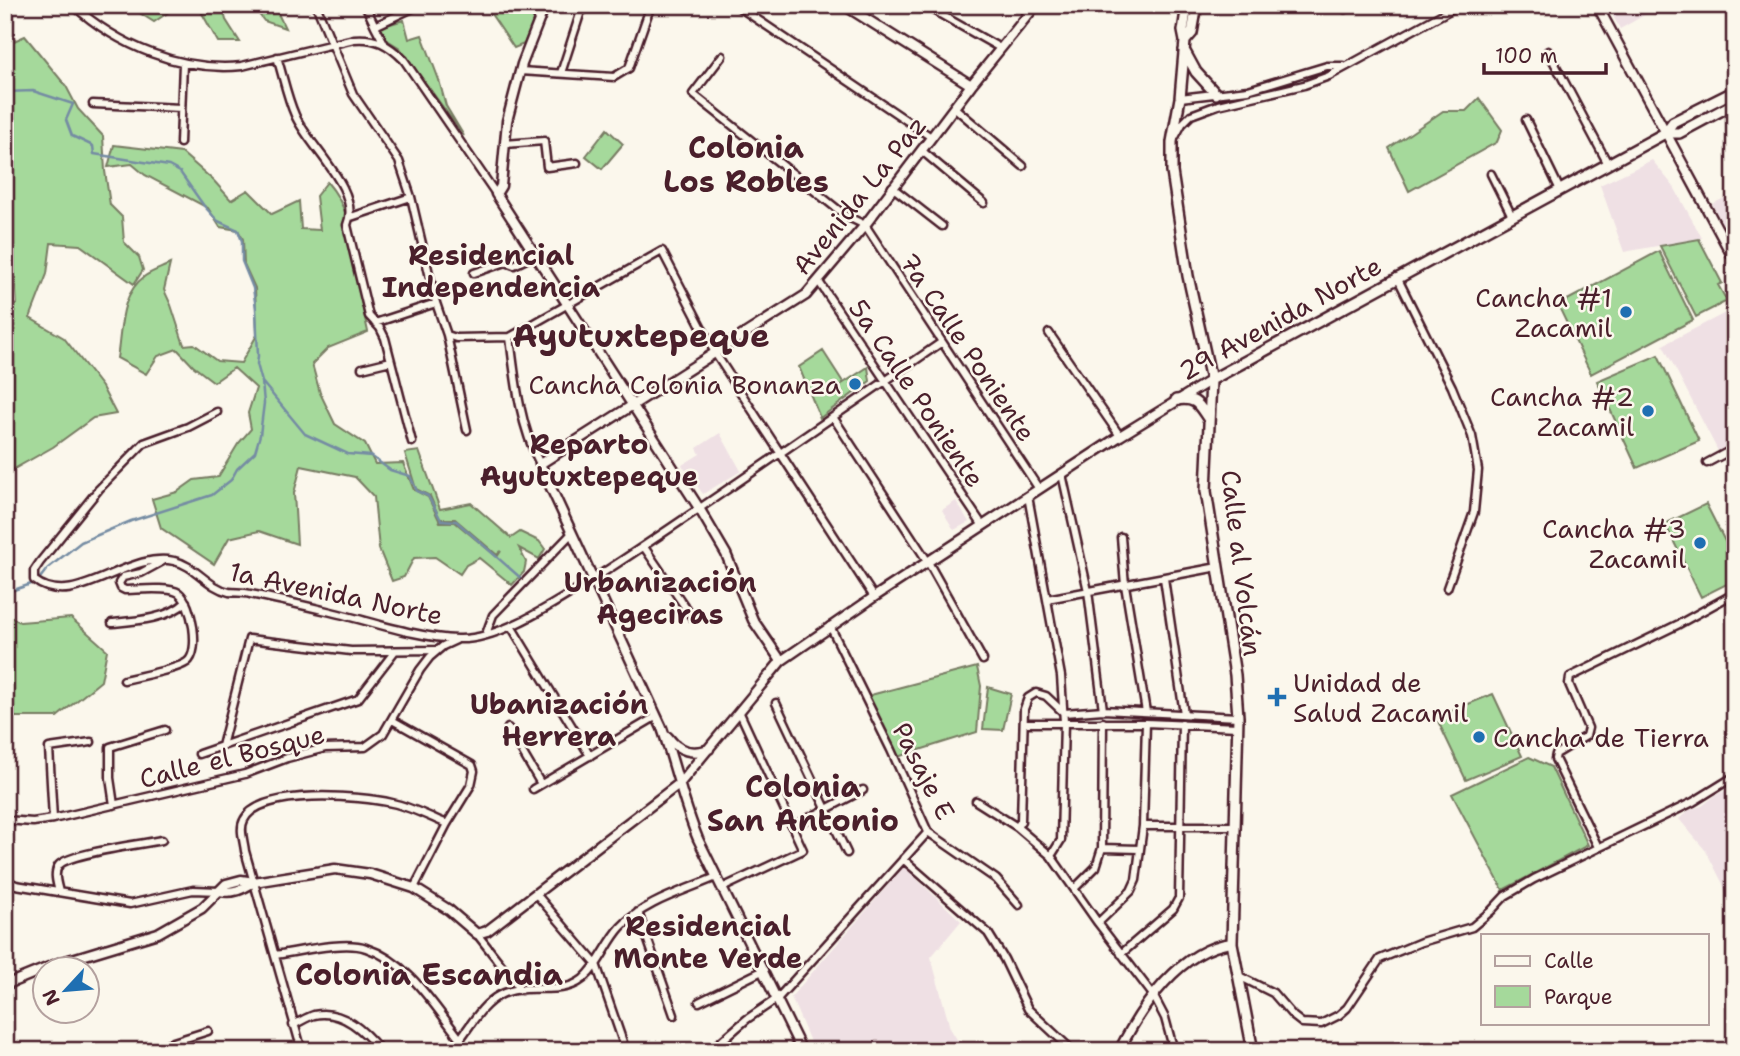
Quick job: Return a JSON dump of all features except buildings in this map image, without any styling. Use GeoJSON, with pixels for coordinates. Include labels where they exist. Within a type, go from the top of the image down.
{"type":"FeatureCollection","features":[{"type":"Feature","properties":{"kind":"main road","name":"Calle al Volcán"},"geometry":{"type":"LineString","coordinates":[[1187,5],[1180,98],[1172,142],[1172,172],[1179,224],[1211,380],[1206,491],[1236,675],[1238,722],[1232,943],[1252,1051]]}},
{"type":"Feature","properties":{"kind":"main road","name":"Calle al Volcán"},"geometry":{"type":"LineString","coordinates":[[1185,45],[1192,33],[1197,5]]}},
{"type":"Feature","properties":{"kind":"main road"},"geometry":{"type":"LineString","coordinates":[[1185,45],[1196,72],[1216,94]]}},
{"type":"Feature","properties":{"kind":"main road","name":"29 Avenida Norte"},"geometry":{"type":"LineString","coordinates":[[1211,380],[1665,133],[1673,122],[1735,90]]}},
{"type":"Feature","properties":{"kind":"main road","name":"29 Avenida Norte"},"geometry":{"type":"LineString","coordinates":[[1665,133],[1679,133],[1735,103]]}},
{"type":"Feature","properties":{"kind":"main road"},"geometry":{"type":"LineString","coordinates":[[1176,400],[1187,398],[1195,401],[1209,420]]}},
{"type":"Feature","properties":{"kind":"street"},"geometry":{"type":"LineString","coordinates":[[73,5],[123,40],[183,63],[226,67],[368,37],[384,43],[404,60],[496,194],[699,508],[726,554],[753,620],[781,661]]}},
{"type":"Feature","properties":{"kind":"street"},"geometry":{"type":"LineString","coordinates":[[317,5],[353,94],[399,161],[447,335],[467,430]]}},
{"type":"Feature","properties":{"kind":"street"},"geometry":{"type":"LineString","coordinates":[[365,5],[384,43]]}},
{"type":"Feature","properties":{"kind":"street"},"geometry":{"type":"LineString","coordinates":[[375,26],[418,8],[419,5]]}},
{"type":"Feature","properties":{"kind":"street"},"geometry":{"type":"LineString","coordinates":[[496,194],[501,186],[507,121],[520,71],[545,5]]}},
{"type":"Feature","properties":{"kind":"street"},"geometry":{"type":"LineString","coordinates":[[561,73],[583,5]]}},
{"type":"Feature","properties":{"kind":"street"},"geometry":{"type":"LineString","coordinates":[[520,71],[614,76],[623,72],[629,68],[650,5]]}},
{"type":"Feature","properties":{"kind":"street"},"geometry":{"type":"LineString","coordinates":[[736,5],[932,137]]}},
{"type":"Feature","properties":{"kind":"street"},"geometry":{"type":"LineString","coordinates":[[844,5],[971,85]]}},
{"type":"Feature","properties":{"kind":"street"},"geometry":{"type":"LineString","coordinates":[[924,5],[1000,48]]}},
{"type":"Feature","properties":{"kind":"street"},"geometry":{"type":"LineString","coordinates":[[1020,5],[1028,14]]}},
{"type":"Feature","properties":{"kind":"street","name":"Avenida La Paz"},"geometry":{"type":"LineString","coordinates":[[540,464],[794,304],[819,282],[1036,5]]}},
{"type":"Feature","properties":{"kind":"street"},"geometry":{"type":"LineString","coordinates":[[1337,5],[1345,9],[1359,5]]}},
{"type":"Feature","properties":{"kind":"street"},"geometry":{"type":"LineString","coordinates":[[1172,142],[1182,124],[1191,115],[1218,105],[1304,85],[1329,76],[1460,5]]}},
{"type":"Feature","properties":{"kind":"street"},"geometry":{"type":"LineString","coordinates":[[1597,5],[1735,261]]}},
{"type":"Feature","properties":{"kind":"street"},"geometry":{"type":"LineString","coordinates":[[1548,51],[1608,163]]}},
{"type":"Feature","properties":{"kind":"street"},"geometry":{"type":"LineString","coordinates":[[722,56],[694,94],[846,216],[865,225]]}},
{"type":"Feature","properties":{"kind":"street"},"geometry":{"type":"LineString","coordinates":[[277,57],[296,118],[336,176],[347,199],[351,217],[347,225],[369,316],[385,338],[412,442]]}},
{"type":"Feature","properties":{"kind":"street"},"geometry":{"type":"LineString","coordinates":[[180,143],[183,63]]}},
{"type":"Feature","properties":{"kind":"street"},"geometry":{"type":"LineString","coordinates":[[1180,98],[1248,90],[1327,66],[1345,66]]}},
{"type":"Feature","properties":{"kind":"street"},"geometry":{"type":"LineString","coordinates":[[1216,94],[1218,105]]}},
{"type":"Feature","properties":{"kind":"street"},"geometry":{"type":"LineString","coordinates":[[93,104],[181,107]]}},
{"type":"Feature","properties":{"kind":"street"},"geometry":{"type":"LineString","coordinates":[[956,108],[1023,166]]}},
{"type":"Feature","properties":{"kind":"street"},"geometry":{"type":"LineString","coordinates":[[1526,120],[1560,190]]}},
{"type":"Feature","properties":{"kind":"street"},"geometry":{"type":"LineString","coordinates":[[505,144],[544,141],[547,167],[577,163]]}},
{"type":"Feature","properties":{"kind":"street"},"geometry":{"type":"LineString","coordinates":[[921,150],[984,203]]}},
{"type":"Feature","properties":{"kind":"street"},"geometry":{"type":"LineString","coordinates":[[1491,174],[1512,216]]}},
{"type":"Feature","properties":{"kind":"street"},"geometry":{"type":"LineString","coordinates":[[892,187],[942,226]]}},
{"type":"Feature","properties":{"kind":"street"},"geometry":{"type":"LineString","coordinates":[[351,217],[411,197]]}},
{"type":"Feature","properties":{"kind":"street","name":"7a Calle Poniente"},"geometry":{"type":"LineString","coordinates":[[865,225],[1039,489]]}},
{"type":"Feature","properties":{"kind":"street"},"geometry":{"type":"LineString","coordinates":[[447,335],[456,338],[510,337],[662,251],[715,353],[874,597]]}},
{"type":"Feature","properties":{"kind":"street"},"geometry":{"type":"LineString","coordinates":[[474,273],[506,262],[514,265],[535,255]]}},
{"type":"Feature","properties":{"kind":"street"},"geometry":{"type":"LineString","coordinates":[[1397,277],[1467,424],[1478,470],[1474,512],[1447,588]]}},
{"type":"Feature","properties":{"kind":"street","name":"5a Calle Poniente"},"geometry":{"type":"LineString","coordinates":[[819,282],[983,526]]}},
{"type":"Feature","properties":{"kind":"street"},"geometry":{"type":"LineString","coordinates":[[375,323],[436,303]]}},
{"type":"Feature","properties":{"kind":"street"},"geometry":{"type":"LineString","coordinates":[[1049,333],[1120,436]]}},
{"type":"Feature","properties":{"kind":"street"},"geometry":{"type":"LineString","coordinates":[[510,337],[514,373],[526,429],[657,716],[689,817],[801,1048],[787,1051]]}},
{"type":"Feature","properties":{"kind":"street","name":"1a Avenida Norte"},"geometry":{"type":"LineString","coordinates":[[164,560],[184,565],[215,587],[230,593],[283,600],[413,632],[458,639],[485,634],[511,626],[645,547],[942,342]]}},
{"type":"Feature","properties":{"kind":"street"},"geometry":{"type":"LineString","coordinates":[[362,368],[391,361]]}},
{"type":"Feature","properties":{"kind":"street","name":"29 Avenida Norte"},"geometry":{"type":"LineString","coordinates":[[477,934],[487,931],[680,783],[781,661],[1028,496],[1211,380]]}},
{"type":"Feature","properties":{"kind":"street"},"geometry":{"type":"LineString","coordinates":[[164,560],[141,562],[74,588],[43,587],[34,580],[34,570],[40,562],[99,489],[144,443],[188,427],[217,412]]}},
{"type":"Feature","properties":{"kind":"street"},"geometry":{"type":"LineString","coordinates":[[833,417],[928,562],[983,660]]}},
{"type":"Feature","properties":{"kind":"street"},"geometry":{"type":"LineString","coordinates":[[1707,463],[1735,448]]}},
{"type":"Feature","properties":{"kind":"street"},"geometry":{"type":"LineString","coordinates":[[1062,474],[1088,592],[1103,710]]}},
{"type":"Feature","properties":{"kind":"street"},"geometry":{"type":"LineString","coordinates":[[1028,496],[1061,676],[1064,722],[1060,841],[1051,856]]}},
{"type":"Feature","properties":{"kind":"street"},"geometry":{"type":"LineString","coordinates":[[485,634],[493,615],[572,533]]}},
{"type":"Feature","properties":{"kind":"street"},"geometry":{"type":"LineString","coordinates":[[1121,537],[1125,585],[1146,712]]}},
{"type":"Feature","properties":{"kind":"street"},"geometry":{"type":"LineString","coordinates":[[645,547],[692,617]]}},
{"type":"Feature","properties":{"kind":"street"},"geometry":{"type":"LineString","coordinates":[[124,680],[185,664],[193,656],[195,642],[186,602],[180,594],[175,591],[121,588],[119,583],[123,577],[141,573],[164,560]]}},
{"type":"Feature","properties":{"kind":"street"},"geometry":{"type":"LineString","coordinates":[[1047,599],[1218,566]]}},
{"type":"Feature","properties":{"kind":"street"},"geometry":{"type":"LineString","coordinates":[[1164,578],[1184,714]]}},
{"type":"Feature","properties":{"kind":"street"},"geometry":{"type":"LineString","coordinates":[[1598,847],[1555,760],[1556,754],[1586,736],[1588,728],[1569,684],[1570,677],[1679,624],[1735,593]]}},
{"type":"Feature","properties":{"kind":"street"},"geometry":{"type":"LineString","coordinates":[[112,623],[140,621],[180,608],[186,602]]}},
{"type":"Feature","properties":{"kind":"street"},"geometry":{"type":"LineString","coordinates":[[511,626],[590,756]]}},
{"type":"Feature","properties":{"kind":"street","name":"Pasaje E"},"geometry":{"type":"LineString","coordinates":[[830,626],[928,832],[996,879],[1019,905]]}},
{"type":"Feature","properties":{"kind":"street"},"geometry":{"type":"LineString","coordinates":[[222,746],[249,639],[351,651],[437,650]]}},
{"type":"Feature","properties":{"kind":"street","name":"Calle el Bosque"},"geometry":{"type":"LineString","coordinates":[[5,820],[33,822],[53,819],[246,774],[325,748],[365,747],[376,741],[392,720],[420,670],[437,650],[458,639]]}},
{"type":"Feature","properties":{"kind":"street"},"geometry":{"type":"LineString","coordinates":[[199,754],[358,699],[395,652]]}},
{"type":"Feature","properties":{"kind":"street"},"geometry":{"type":"LineString","coordinates":[[1017,827],[1021,821],[1024,709],[1028,698],[1036,693],[1046,696],[1063,713],[1103,710],[1146,712],[1207,716],[1238,722]]}},
{"type":"Feature","properties":{"kind":"street"},"geometry":{"type":"LineString","coordinates":[[775,703],[847,853]]}},
{"type":"Feature","properties":{"kind":"street"},"geometry":{"type":"LineString","coordinates":[[722,888],[803,850],[738,711]]}},
{"type":"Feature","properties":{"kind":"street"},"geometry":{"type":"LineString","coordinates":[[533,789],[657,716]]}},
{"type":"Feature","properties":{"kind":"street"},"geometry":{"type":"LineString","coordinates":[[1206,725],[1207,716]]}},
{"type":"Feature","properties":{"kind":"street"},"geometry":{"type":"LineString","coordinates":[[392,720],[472,765],[474,771],[471,785],[447,824],[414,888]]}},
{"type":"Feature","properties":{"kind":"street"},"geometry":{"type":"LineString","coordinates":[[1075,888],[1096,867],[1102,848],[1103,722]]}},
{"type":"Feature","properties":{"kind":"street"},"geometry":{"type":"LineString","coordinates":[[1024,723],[1206,725],[1238,722]]}},
{"type":"Feature","properties":{"kind":"street"},"geometry":{"type":"LineString","coordinates":[[1098,923],[1131,891],[1136,880],[1143,826],[1146,723]]}},
{"type":"Feature","properties":{"kind":"street"},"geometry":{"type":"LineString","coordinates":[[1121,954],[1173,909],[1179,898],[1182,724]]}},
{"type":"Feature","properties":{"kind":"street"},"geometry":{"type":"LineString","coordinates":[[508,728],[541,784]]}},
{"type":"Feature","properties":{"kind":"street"},"geometry":{"type":"LineString","coordinates":[[662,728],[675,746],[681,749],[709,749]]}},
{"type":"Feature","properties":{"kind":"street"},"geometry":{"type":"LineString","coordinates":[[114,805],[110,778],[110,747],[165,730]]}},
{"type":"Feature","properties":{"kind":"street"},"geometry":{"type":"LineString","coordinates":[[53,819],[49,748],[91,742]]}},
{"type":"Feature","properties":{"kind":"street"},"geometry":{"type":"LineString","coordinates":[[1237,975],[1273,993],[1302,1023],[1321,1024],[1347,1008],[1380,959],[1422,942],[1472,927],[1505,896],[1598,847],[1693,802],[1735,776]]}},
{"type":"Feature","properties":{"kind":"street"},"geometry":{"type":"LineString","coordinates":[[792,827],[863,790]]}},
{"type":"Feature","properties":{"kind":"street"},"geometry":{"type":"LineString","coordinates":[[302,1051],[254,882],[242,828],[244,820],[255,807],[287,799],[339,795],[393,803],[447,824]]}},
{"type":"Feature","properties":{"kind":"street"},"geometry":{"type":"LineString","coordinates":[[976,801],[1017,827],[1051,856],[1153,995],[1165,1018],[1174,1051]]}},
{"type":"Feature","properties":{"kind":"street"},"geometry":{"type":"LineString","coordinates":[[1143,826],[1234,826]]}},
{"type":"Feature","properties":{"kind":"street"},"geometry":{"type":"LineString","coordinates":[[710,1051],[747,1018],[778,998],[928,832]]}},
{"type":"Feature","properties":{"kind":"street"},"geometry":{"type":"LineString","coordinates":[[59,892],[56,872],[61,863],[76,857],[162,840]]}},
{"type":"Feature","properties":{"kind":"street"},"geometry":{"type":"LineString","coordinates":[[1102,848],[1139,849]]}},
{"type":"Feature","properties":{"kind":"street"},"geometry":{"type":"LineString","coordinates":[[903,859],[988,933],[1028,1009],[1073,1051]]}},
{"type":"Feature","properties":{"kind":"street"},"geometry":{"type":"LineString","coordinates":[[5,985],[60,963],[158,933],[202,908],[226,884],[335,869],[370,874],[414,888],[449,909],[477,934],[520,990]]}},
{"type":"Feature","properties":{"kind":"street"},"geometry":{"type":"LineString","coordinates":[[450,1051],[480,1012],[497,996],[520,990],[571,986],[582,980],[619,929],[638,912],[716,877]]}},
{"type":"Feature","properties":{"kind":"street"},"geometry":{"type":"LineString","coordinates":[[5,880],[16,885],[130,904],[193,890],[220,891]]}},
{"type":"Feature","properties":{"kind":"street"},"geometry":{"type":"LineString","coordinates":[[536,894],[596,964],[625,1051]]}},
{"type":"Feature","properties":{"kind":"street"},"geometry":{"type":"LineString","coordinates":[[638,912],[674,1015]]}},
{"type":"Feature","properties":{"kind":"street"},"geometry":{"type":"LineString","coordinates":[[1119,1051],[1153,995],[1196,954],[1215,945],[1232,943]]}},
{"type":"Feature","properties":{"kind":"street"},"geometry":{"type":"LineString","coordinates":[[275,955],[330,946],[364,947],[405,969],[461,1040]]}},
{"type":"Feature","properties":{"kind":"street"},"geometry":{"type":"LineString","coordinates":[[699,1002],[764,970]]}},
{"type":"Feature","properties":{"kind":"street"},"geometry":{"type":"LineString","coordinates":[[293,1025],[315,1015],[340,1017],[361,1028],[381,1051]]}},
{"type":"Feature","properties":{"kind":"street"},"geometry":{"type":"LineString","coordinates":[[145,1051],[208,1031]]}},
{"type":"Feature","properties":{"kind":"shaded area"},"geometry":{"type":"Polygon","coordinates":[[[1607,5],[1662,5],[1620,29],[1607,5]]]}},
{"type":"Feature","properties":{"kind":"shaded area"},"geometry":{"type":"Polygon","coordinates":[[[1652,160],[1674,187],[1702,238],[1624,252],[1600,185],[1652,160]]]}},
{"type":"Feature","properties":{"kind":"shaded area"},"geometry":{"type":"Polygon","coordinates":[[[1735,193],[1735,246],[1712,204],[1735,193]]]}},
{"type":"Feature","properties":{"kind":"shaded area"},"geometry":{"type":"Polygon","coordinates":[[[1735,308],[1735,442],[1718,451],[1663,345],[1735,308]]]}},
{"type":"Feature","properties":{"kind":"shaded area"},"geometry":{"type":"Polygon","coordinates":[[[720,433],[741,471],[703,494],[682,465],[700,454],[697,448],[720,433]]]}},
{"type":"Feature","properties":{"kind":"shaded area"},"geometry":{"type":"Polygon","coordinates":[[[956,501],[969,522],[954,530],[942,510],[956,501]]]}},
{"type":"Feature","properties":{"kind":"shaded area"},"geometry":{"type":"Polygon","coordinates":[[[1735,786],[1735,926],[1723,884],[1706,851],[1679,819],[1689,810],[1702,806],[1716,795],[1735,786]]]}},
{"type":"Feature","properties":{"kind":"shaded area"},"geometry":{"type":"Polygon","coordinates":[[[904,867],[961,921],[931,957],[950,1028],[964,1051],[814,1051],[791,997],[904,867]]]}},
{"type":"Feature","properties":{"kind":"green space"},"geometry":{"type":"Polygon","coordinates":[[[127,5],[179,5],[154,22],[127,5]]]}},
{"type":"Feature","properties":{"kind":"green space"},"geometry":{"type":"Polygon","coordinates":[[[188,5],[222,5],[226,20],[240,42],[218,42],[198,6],[188,5]]]}},
{"type":"Feature","properties":{"kind":"green space"},"geometry":{"type":"Polygon","coordinates":[[[252,5],[274,5],[285,28],[264,21],[252,5]]]}},
{"type":"Feature","properties":{"kind":"green space"},"geometry":{"type":"Polygon","coordinates":[[[485,5],[540,5],[524,44],[514,48],[485,5]]]}},
{"type":"Feature","properties":{"kind":"green space"},"geometry":{"type":"Polygon","coordinates":[[[404,20],[409,39],[422,35],[446,106],[464,136],[400,48],[384,38],[380,27],[404,20]]]}},
{"type":"Feature","properties":{"kind":"green space"},"geometry":{"type":"Polygon","coordinates":[[[25,36],[66,86],[78,109],[103,136],[110,205],[122,217],[124,242],[139,257],[143,270],[134,284],[80,245],[51,243],[47,274],[30,318],[64,338],[102,387],[116,414],[93,418],[53,447],[5,474],[5,319],[17,303],[5,165],[5,45],[25,36]]]}},
{"type":"Feature","properties":{"kind":"green space"},"geometry":{"type":"Polygon","coordinates":[[[1479,98],[1502,130],[1497,142],[1409,191],[1389,148],[1443,111],[1466,111],[1479,98]]]}},
{"type":"Feature","properties":{"kind":"green space"},"geometry":{"type":"Polygon","coordinates":[[[607,129],[623,144],[602,169],[586,156],[607,129]]]}},
{"type":"Feature","properties":{"kind":"green space"},"geometry":{"type":"Polygon","coordinates":[[[114,145],[182,153],[231,200],[248,190],[272,214],[299,201],[301,229],[320,230],[316,196],[327,182],[346,214],[368,332],[328,348],[312,364],[320,393],[335,424],[365,444],[375,464],[403,463],[414,490],[428,497],[440,522],[455,522],[497,557],[501,551],[497,555],[455,519],[440,519],[430,496],[416,489],[405,453],[419,451],[440,509],[471,503],[511,538],[520,532],[539,541],[545,549],[539,559],[519,548],[526,562],[524,572],[512,585],[479,558],[466,565],[460,574],[435,557],[414,558],[404,577],[392,581],[379,549],[374,497],[355,477],[301,466],[294,493],[297,544],[259,531],[229,538],[214,564],[161,528],[152,499],[177,492],[194,480],[218,477],[238,444],[251,429],[248,413],[256,388],[234,368],[214,382],[177,349],[158,356],[146,374],[117,358],[126,303],[130,293],[145,276],[170,264],[164,290],[184,345],[194,344],[217,361],[241,363],[257,335],[255,288],[244,264],[243,239],[238,230],[220,227],[208,208],[145,175],[132,164],[108,167],[114,145]]]}},
{"type":"Feature","properties":{"kind":"green space"},"geometry":{"type":"Polygon","coordinates":[[[1699,239],[1722,283],[1718,285],[1727,301],[1696,317],[1660,246],[1699,239]]]}},
{"type":"Feature","properties":{"kind":"green space","name":"Cancha #1 Zacamil"},"geometry":{"type":"Polygon","coordinates":[[[1659,251],[1693,320],[1591,374],[1558,305],[1659,251]]]}},
{"type":"Feature","properties":{"kind":"green space"},"geometry":{"type":"Polygon","coordinates":[[[823,351],[842,384],[868,367],[870,381],[820,418],[799,367],[823,351]]]}},
{"type":"Feature","properties":{"kind":"green space","name":"Cancha #2 Zacamil"},"geometry":{"type":"Polygon","coordinates":[[[1658,355],[1699,441],[1637,468],[1597,381],[1658,355]]]}},
{"type":"Feature","properties":{"kind":"green space","name":"Cancha #3 Zacamil"},"geometry":{"type":"Polygon","coordinates":[[[1706,504],[1735,561],[1735,580],[1701,597],[1665,524],[1706,504]]]}},
{"type":"Feature","properties":{"kind":"green space"},"geometry":{"type":"Polygon","coordinates":[[[5,614],[20,622],[71,618],[107,650],[101,681],[57,717],[7,717],[5,726],[5,614]]]}},
{"type":"Feature","properties":{"kind":"green space"},"geometry":{"type":"Polygon","coordinates":[[[977,667],[981,686],[977,732],[894,758],[867,696],[977,667]]]}},
{"type":"Feature","properties":{"kind":"green space"},"geometry":{"type":"Polygon","coordinates":[[[988,687],[1011,694],[1003,730],[983,729],[988,687]]]}},
{"type":"Feature","properties":{"kind":"green space","name":"Cancha de Tierra"},"geometry":{"type":"Polygon","coordinates":[[[1493,694],[1522,756],[1466,780],[1436,717],[1493,694]]]}},
{"type":"Feature","properties":{"kind":"green space"},"geometry":{"type":"Polygon","coordinates":[[[1529,757],[1551,767],[1588,845],[1503,890],[1452,794],[1529,757]]]}},
{"type":"Feature","properties":{"kind":"waterway"},"geometry":{"type":"LineString","coordinates":[[5,92],[33,91],[73,104],[66,120],[72,136],[93,146],[94,154],[169,166],[180,172],[218,221],[238,230],[242,241],[242,261],[253,288],[257,364],[264,403],[255,452],[237,469],[231,480],[212,495],[131,521],[81,542],[47,569],[37,582],[5,593]]}},
{"type":"Feature","properties":{"kind":"waterway"},"geometry":{"type":"LineString","coordinates":[[262,382],[305,434],[348,454],[371,456],[390,470],[410,476],[417,491],[428,496],[441,520],[456,521],[523,580]]}},
{"type":"Feature","properties":{"kind":"place","name":"Cancha #1 Zacamil"},"geometry":{"type":"Point","coordinates":[1626,312]}},
{"type":"Feature","properties":{"kind":"place","name":"Cancha Colonia Bonanza"},"geometry":{"type":"Point","coordinates":[855,384]}},
{"type":"Feature","properties":{"kind":"place","name":"Cancha #2 Zacamil"},"geometry":{"type":"Point","coordinates":[1648,411]}},
{"type":"Feature","properties":{"kind":"place","name":"Cancha #3 Zacamil"},"geometry":{"type":"Point","coordinates":[1700,543]}},
{"type":"Feature","properties":{"kind":"place","name":"Unidad de Salud Zacamil"},"geometry":{"type":"Point","coordinates":[1277,697]}},
{"type":"Feature","properties":{"kind":"place","name":"Cancha de Tierra"},"geometry":{"type":"Point","coordinates":[1479,737]}},
{"type":"Feature","properties":{"kind":"district","name":"Colonia Los Robles"},"geometry":{"type":"Point","coordinates":[746,164]}},
{"type":"Feature","properties":{"kind":"district","name":"Residencial Independencia"},"geometry":{"type":"Point","coordinates":[491,271]}},
{"type":"Feature","properties":{"kind":"district","name":"Ayutuxtepeque"},"geometry":{"type":"Point","coordinates":[641,335]}},
{"type":"Feature","properties":{"kind":"district","name":"Reparto Ayutuxtepeque"},"geometry":{"type":"Point","coordinates":[589,460]}},
{"type":"Feature","properties":{"kind":"district","name":"Urbanización Ageciras"},"geometry":{"type":"Point","coordinates":[660,598]}},
{"type":"Feature","properties":{"kind":"district","name":"Ubanización Herrera"},"geometry":{"type":"Point","coordinates":[559,720]}},
{"type":"Feature","properties":{"kind":"district","name":"Colonia San Antonio"},"geometry":{"type":"Point","coordinates":[803,803]}},
{"type":"Feature","properties":{"kind":"district","name":"Residencial Monte Verde"},"geometry":{"type":"Point","coordinates":[708,942]}},
{"type":"Feature","properties":{"kind":"district","name":"Colonia Escandia"},"geometry":{"type":"Point","coordinates":[429,974]}}]}
